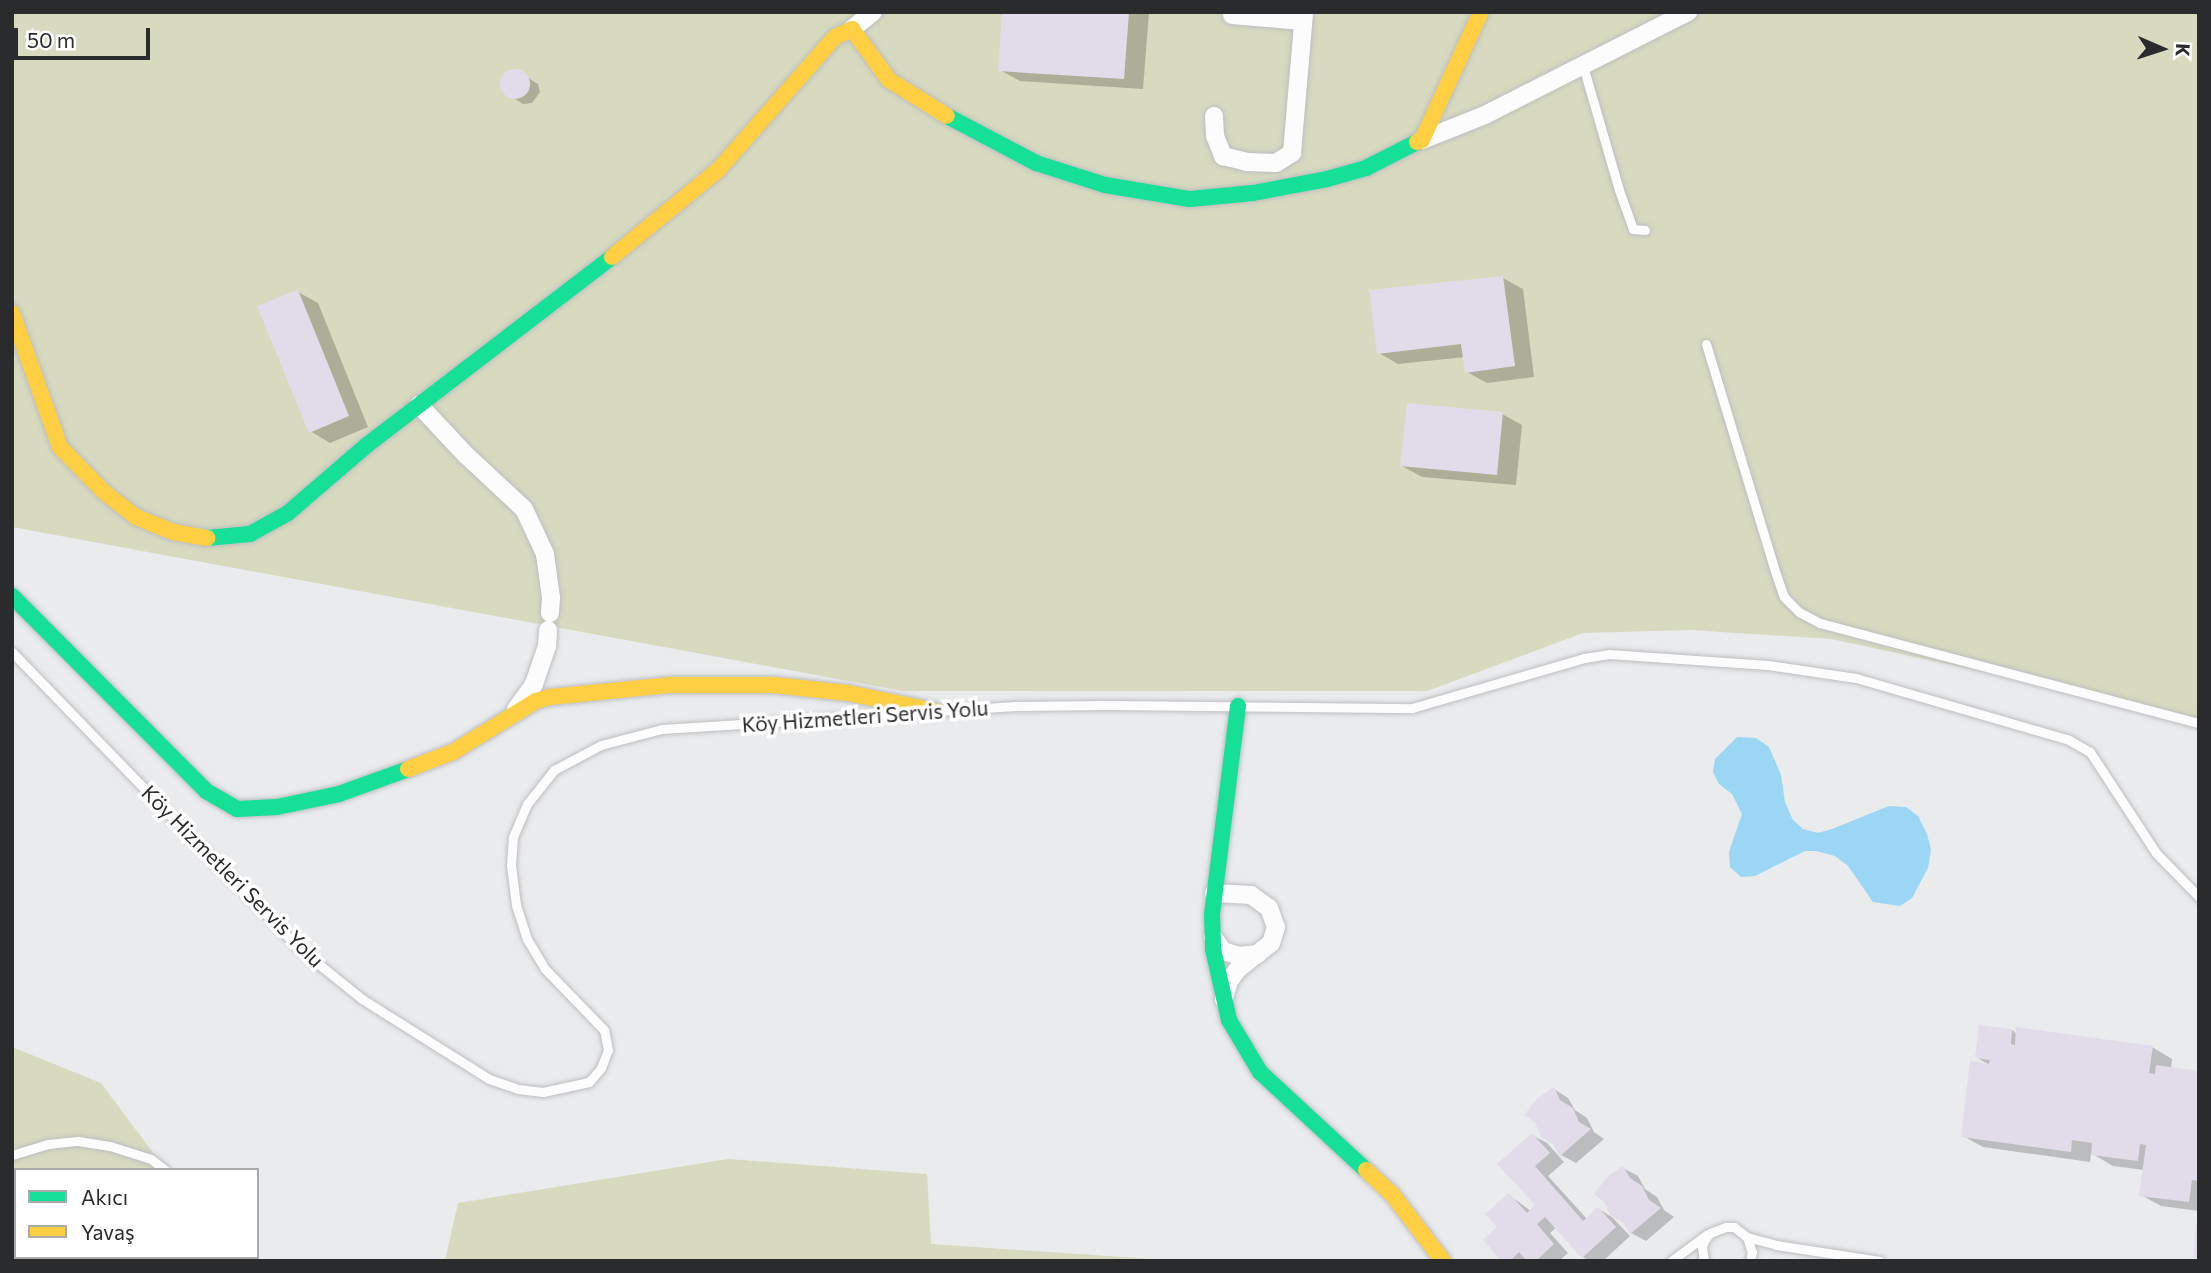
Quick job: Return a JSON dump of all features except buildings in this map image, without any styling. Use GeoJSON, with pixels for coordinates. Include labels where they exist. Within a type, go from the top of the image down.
{"type":"FeatureCollection","features":[{"type":"Feature","properties":{"kind":"street"},"geometry":{"type":"LineString","coordinates":[[12,313],[60,447],[104,492],[136,517],[173,532],[215,539],[250,534],[288,513],[418,405],[634,239],[719,169],[835,37],[852,29],[873,12]]}},
{"type":"Feature","properties":{"kind":"street"},"geometry":{"type":"LineString","coordinates":[[1422,140],[1481,12]]}},
{"type":"Feature","properties":{"kind":"street"},"geometry":{"type":"LineString","coordinates":[[852,29],[889,80],[965,127],[1037,163],[1105,185],[1190,199],[1253,193],[1366,168],[1422,140],[1485,115],[1688,12]]}},
{"type":"Feature","properties":{"kind":"street"},"geometry":{"type":"LineString","coordinates":[[1214,116],[1215,136],[1223,156],[1247,162],[1276,163],[1292,153],[1304,17],[1231,15]]}},
{"type":"Feature","properties":{"kind":"street"},"geometry":{"type":"LineString","coordinates":[[418,405],[466,456],[524,509],[545,554],[551,598],[547,646],[534,684],[512,715]]}},
{"type":"Feature","properties":{"kind":"street"},"geometry":{"type":"LineString","coordinates":[[12,596],[48,629],[167,754],[206,790],[237,809],[277,807],[339,794],[453,752],[512,715],[550,697],[671,685],[774,685],[848,693],[935,711]]}},
{"type":"Feature","properties":{"kind":"street"},"geometry":{"type":"LineString","coordinates":[[1238,706],[1214,893],[1213,937],[1223,1000],[1229,1020],[1261,1072],[1392,1194],[1443,1261]]}},
{"type":"Feature","properties":{"kind":"street"},"geometry":{"type":"LineString","coordinates":[[1214,893],[1251,895],[1269,908],[1276,927],[1271,943],[1261,954],[1238,969],[1229,981],[1223,1000]]}},
{"type":"Feature","properties":{"kind":"street"},"geometry":{"type":"LineString","coordinates":[[1213,937],[1223,951],[1249,957],[1261,954]]}},
{"type":"Feature","properties":{"kind":"lane"},"geometry":{"type":"LineString","coordinates":[[1583,66],[1633,229],[1644,230]]}},
{"type":"Feature","properties":{"kind":"lane"},"geometry":{"type":"LineString","coordinates":[[1706,345],[1780,586],[1784,597],[1799,612],[1820,623],[2199,723]]}},
{"type":"Feature","properties":{"kind":"lane","name":"Köy Hizmetleri Servis Yolu"},"geometry":{"type":"LineString","coordinates":[[12,652],[300,949],[362,999],[489,1079],[518,1089],[543,1092],[569,1089],[589,1082],[601,1068],[608,1050],[604,1030],[545,969],[527,939],[516,905],[511,865],[513,837],[527,804],[554,770],[601,745],[662,729],[1016,706],[1412,708],[1584,658],[1609,654],[1768,665],[1856,678],[2069,740],[2090,752],[2156,853],[2199,897]]}},
{"type":"Feature","properties":{"kind":"lane"},"geometry":{"type":"LineString","coordinates":[[12,1155],[48,1144],[78,1141],[110,1146],[151,1159],[162,1168]]}},
{"type":"Feature","properties":{"kind":"lane"},"geometry":{"type":"LineString","coordinates":[[1671,1261],[1718,1228],[1734,1227],[1747,1237],[1776,1245],[1880,1261]]}},
{"type":"Feature","properties":{"kind":"lane"},"geometry":{"type":"LineString","coordinates":[[1704,1261],[1702,1246],[1710,1233]]}},
{"type":"Feature","properties":{"kind":"lane"},"geometry":{"type":"LineString","coordinates":[[1747,1237],[1752,1252],[1750,1261]]}},
{"type":"Feature","properties":{"kind":"green space"},"geometry":{"type":"Polygon","coordinates":[[[12,12],[2199,12],[2199,718],[1831,639],[1690,630],[1583,633],[1427,691],[903,691],[12,527],[12,12]]]}},
{"type":"Feature","properties":{"kind":"green space"},"geometry":{"type":"Polygon","coordinates":[[[12,1047],[101,1083],[165,1168],[14,1168],[14,1259],[234,1261],[12,1261],[12,1047]]]}},
{"type":"Feature","properties":{"kind":"green space"},"geometry":{"type":"Polygon","coordinates":[[[728,1159],[927,1174],[931,1244],[1181,1261],[445,1261],[458,1203],[728,1159]]]}},
{"type":"Feature","properties":{"kind":"water"},"geometry":{"type":"Polygon","coordinates":[[[1737,737],[1756,738],[1769,747],[1781,775],[1785,802],[1793,820],[1803,829],[1818,833],[1889,806],[1906,807],[1918,816],[1931,850],[1928,868],[1912,898],[1900,906],[1873,902],[1848,866],[1835,856],[1816,851],[1805,851],[1755,876],[1741,877],[1730,867],[1729,852],[1742,814],[1732,794],[1719,784],[1713,772],[1715,759],[1737,737]]]}},
{"type":"Feature","properties":{"kind":"traffic: fast"},"geometry":{"type":"LineString","coordinates":[[947,116],[1036,163],[1105,185],[1190,199],[1253,193],[1327,179],[1366,168],[1417,142]]}},
{"type":"Feature","properties":{"kind":"traffic: fast"},"geometry":{"type":"LineString","coordinates":[[207,538],[250,534],[288,513],[367,445],[612,257]]}},
{"type":"Feature","properties":{"kind":"traffic: fast"},"geometry":{"type":"LineString","coordinates":[[12,596],[206,791],[237,809],[277,807],[339,794],[408,769]]}},
{"type":"Feature","properties":{"kind":"traffic: fast"},"geometry":{"type":"LineString","coordinates":[[1238,706],[1212,915],[1213,949],[1229,1020],[1260,1072],[1366,1170]]}},
{"type":"Feature","properties":{"kind":"traffic: slow"},"geometry":{"type":"LineString","coordinates":[[1417,142],[1422,140],[1481,12]]}},
{"type":"Feature","properties":{"kind":"traffic: slow"},"geometry":{"type":"LineString","coordinates":[[612,257],[719,169],[835,37],[852,29],[889,80],[947,116]]}},
{"type":"Feature","properties":{"kind":"traffic: slow"},"geometry":{"type":"LineString","coordinates":[[12,313],[60,447],[104,492],[136,517],[173,532],[207,538]]}},
{"type":"Feature","properties":{"kind":"traffic: slow"},"geometry":{"type":"LineString","coordinates":[[408,769],[453,752],[536,701],[550,697],[671,685],[774,685],[848,693],[935,711]]}},
{"type":"Feature","properties":{"kind":"traffic: slow"},"geometry":{"type":"LineString","coordinates":[[1366,1170],[1392,1194],[1443,1261]]}}]}
